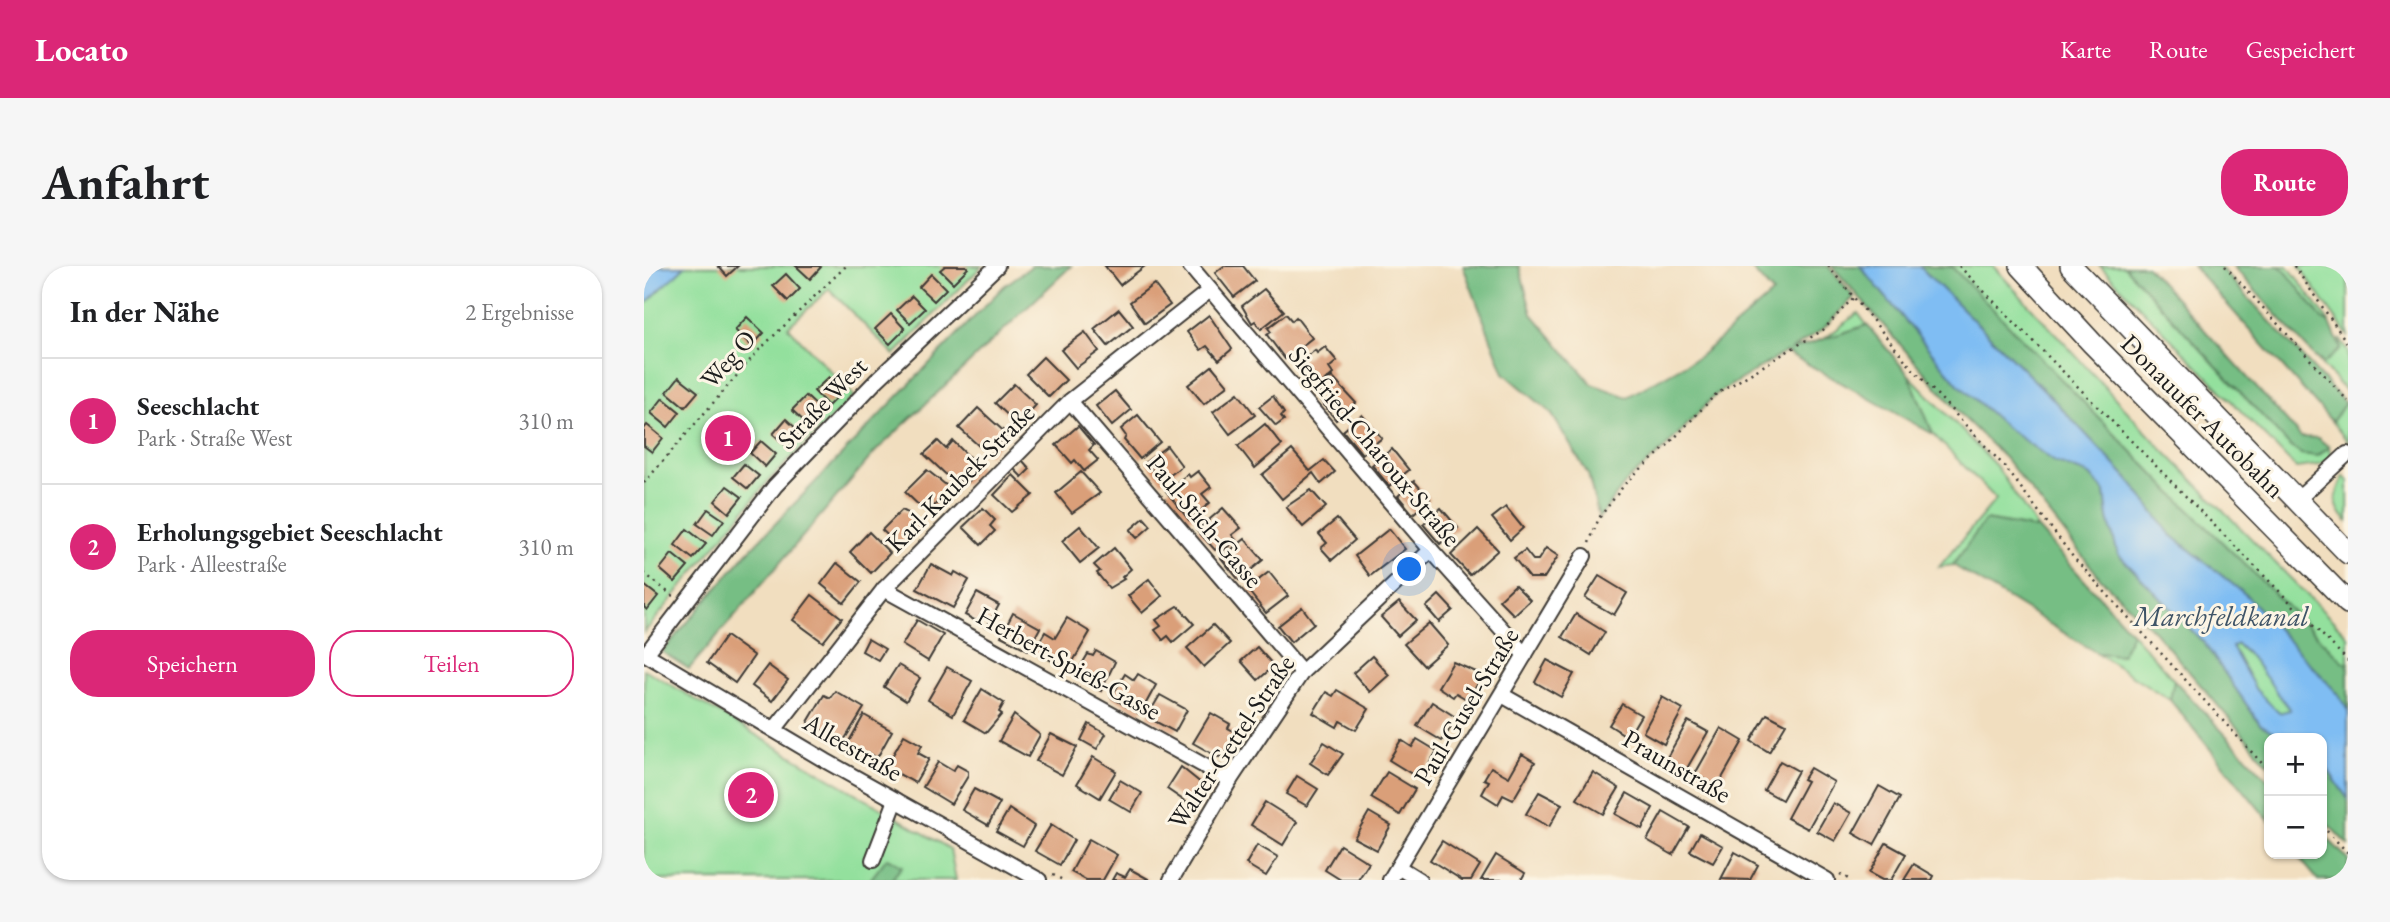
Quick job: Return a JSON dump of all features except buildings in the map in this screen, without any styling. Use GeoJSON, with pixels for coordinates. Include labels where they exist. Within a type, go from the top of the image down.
{"type":"FeatureCollection","features":[{"type":"Feature","properties":{"kind":"highway","name":"Donauufer Autobahn"},"geometry":{"type":"LineString","coordinates":[[2021,266],[2102,353],[2348,603]]}},
{"type":"Feature","properties":{"kind":"highway","name":"Donauufer Autobahn"},"geometry":{"type":"LineString","coordinates":[[2071,266],[2348,553]]}},
{"type":"Feature","properties":{"kind":"street","name":"Straße West"},"geometry":{"type":"LineString","coordinates":[[645,653],[775,486],[877,380],[997,266]]}},
{"type":"Feature","properties":{"kind":"street","name":"Siegfried-Charoux-Straße"},"geometry":{"type":"LineString","coordinates":[[1190,266],[1431,550],[1525,655]]}},
{"type":"Feature","properties":{"kind":"street","name":"Karl-Kaubek-Straße"},"geometry":{"type":"LineString","coordinates":[[774,730],[884,589],[1070,401],[1210,290]]}},
{"type":"Feature","properties":{"kind":"street","name":"Paul-Stich-Gasse"},"geometry":{"type":"LineString","coordinates":[[1070,401],[1302,672]]}},
{"type":"Feature","properties":{"kind":"street"},"geometry":{"type":"LineString","coordinates":[[2296,502],[2347,454]]}},
{"type":"Feature","properties":{"kind":"street","name":"Walter-Gettel-Straße"},"geometry":{"type":"LineString","coordinates":[[1171,880],[1230,780],[1302,672],[1431,550]]}},
{"type":"Feature","properties":{"kind":"street","name":"Paul-Gusel-Straße"},"geometry":{"type":"LineString","coordinates":[[1394,874],[1584,556]]}},
{"type":"Feature","properties":{"kind":"street","name":"Herbert-Spieß-Gasse"},"geometry":{"type":"LineString","coordinates":[[884,589],[1230,780]]}},
{"type":"Feature","properties":{"kind":"street","name":"Alleestraße"},"geometry":{"type":"LineString","coordinates":[[645,653],[774,730],[1039,880]]}},
{"type":"Feature","properties":{"kind":"street","name":"Praunstraße"},"geometry":{"type":"LineString","coordinates":[[1502,695],[1827,880]]}},
{"type":"Feature","properties":{"kind":"street"},"geometry":{"type":"LineString","coordinates":[[873,860],[896,800]]}},
{"type":"Feature","properties":{"kind":"street"},"geometry":{"type":"LineString","coordinates":[[1394,874],[1419,880]]}},
{"type":"Feature","properties":{"kind":"path","name":"Weg O"},"geometry":{"type":"LineString","coordinates":[[644,482],[758,351],[846,266]]}},
{"type":"Feature","properties":{"kind":"path"},"geometry":{"type":"LineString","coordinates":[[1828,266],[1911,367],[2006,468],[2073,556],[2264,766]]}},
{"type":"Feature","properties":{"kind":"path"},"geometry":{"type":"LineString","coordinates":[[1959,266],[2348,661]]}},
{"type":"Feature","properties":{"kind":"path"},"geometry":{"type":"LineString","coordinates":[[2225,266],[2348,401]]}},
{"type":"Feature","properties":{"kind":"path"},"geometry":{"type":"LineString","coordinates":[[2294,266],[2348,344]]}},
{"type":"Feature","properties":{"kind":"path"},"geometry":{"type":"LineString","coordinates":[[1584,556],[1599,519],[1628,480],[1664,449],[1715,395],[1823,330],[1854,297]]}},
{"type":"Feature","properties":{"kind":"path"},"geometry":{"type":"LineString","coordinates":[[644,573],[682,605]]}},
{"type":"Feature","properties":{"kind":"path"},"geometry":{"type":"LineString","coordinates":[[2327,831],[2348,853]]}},
{"type":"Feature","properties":{"kind":"green space"},"geometry":{"type":"Polygon","coordinates":[[[685,266],[982,266],[894,355],[829,289],[788,327],[854,396],[769,480],[644,633],[644,305],[685,266]]]}},
{"type":"Feature","properties":{"kind":"green space"},"geometry":{"type":"Polygon","coordinates":[[[1032,266],[1071,266],[875,452],[689,669],[662,652],[746,554],[1004,286],[1032,266]]]}},
{"type":"Feature","properties":{"kind":"green space"},"geometry":{"type":"Polygon","coordinates":[[[1463,266],[1519,266],[1532,314],[1592,384],[1627,397],[1700,356],[1773,293],[1749,266],[1828,266],[1854,297],[1823,329],[1790,350],[1867,325],[1909,375],[1933,434],[1786,352],[1715,395],[1664,449],[1628,480],[1599,518],[1588,474],[1551,413],[1504,373],[1463,266]]]}},
{"type":"Feature","properties":{"kind":"green space"},"geometry":{"type":"Polygon","coordinates":[[[1832,266],[1860,266],[1958,384],[2055,462],[2090,475],[2105,492],[2108,518],[2118,554],[2204,643],[2260,724],[2275,733],[2264,733],[2264,759],[2155,632],[2101,579],[2005,458],[1963,417],[1832,266]]]}},
{"type":"Feature","properties":{"kind":"green space"},"geometry":{"type":"Polygon","coordinates":[[[1919,266],[1952,267],[2172,493],[2348,666],[2348,711],[2338,694],[2246,595],[2170,534],[2130,481],[2046,392],[1919,266]]]}},
{"type":"Feature","properties":{"kind":"green space"},"geometry":{"type":"Polygon","coordinates":[[[1950,266],[1993,266],[2163,450],[2348,636],[2348,666],[2172,493],[1950,266]]]}},
{"type":"Feature","properties":{"kind":"green space"},"geometry":{"type":"Polygon","coordinates":[[[2100,266],[2124,266],[2289,445],[2301,454],[2318,456],[2329,447],[2331,458],[2319,465],[2296,468],[2100,266]]]}},
{"type":"Feature","properties":{"kind":"green space"},"geometry":{"type":"Polygon","coordinates":[[[2124,266],[2147,266],[2301,437],[2318,438],[2329,447],[2318,456],[2301,454],[2289,445],[2124,266]]]}},
{"type":"Feature","properties":{"kind":"green space"},"geometry":{"type":"Polygon","coordinates":[[[2193,266],[2219,266],[2345,403],[2332,422],[2193,266]]]}},
{"type":"Feature","properties":{"kind":"green space"},"geometry":{"type":"Polygon","coordinates":[[[2233,266],[2278,266],[2285,270],[2322,319],[2330,323],[2341,349],[2324,363],[2314,356],[2233,266]]]}},
{"type":"Feature","properties":{"kind":"green space"},"geometry":{"type":"Polygon","coordinates":[[[2278,266],[2288,266],[2330,323],[2322,319],[2285,271],[2278,266]]]}},
{"type":"Feature","properties":{"kind":"green space"},"geometry":{"type":"Polygon","coordinates":[[[2299,266],[2343,266],[2348,272],[2348,336],[2299,266]]]}},
{"type":"Feature","properties":{"kind":"green space"},"geometry":{"type":"Polygon","coordinates":[[[1858,313],[1867,325],[1823,340],[1858,313]]]}},
{"type":"Feature","properties":{"kind":"green space"},"geometry":{"type":"Polygon","coordinates":[[[2340,339],[2348,352],[2348,394],[2314,356],[2324,362],[2341,349],[2340,339]]]}},
{"type":"Feature","properties":{"kind":"green space"},"geometry":{"type":"Polygon","coordinates":[[[1909,375],[1996,466],[2038,529],[1986,520],[1953,565],[1939,567],[1996,499],[1933,434],[1909,375]]]}},
{"type":"Feature","properties":{"kind":"green space"},"geometry":{"type":"Polygon","coordinates":[[[2345,403],[2348,407],[2348,442],[2332,422],[2345,403]]]}},
{"type":"Feature","properties":{"kind":"green space"},"geometry":{"type":"Polygon","coordinates":[[[2344,476],[2348,481],[2348,522],[2339,511],[2336,500],[2344,476]]]}},
{"type":"Feature","properties":{"kind":"green space"},"geometry":{"type":"Polygon","coordinates":[[[1985,520],[2038,529],[2132,633],[2121,655],[2097,653],[1953,565],[1985,520]]]}},
{"type":"Feature","properties":{"kind":"green space"},"geometry":{"type":"Polygon","coordinates":[[[2132,633],[2174,680],[2170,700],[2097,653],[2121,655],[2132,633]]]}},
{"type":"Feature","properties":{"kind":"green space"},"geometry":{"type":"Polygon","coordinates":[[[2236,644],[2250,656],[2291,710],[2279,713],[2256,690],[2232,646],[2236,644]]]}},
{"type":"Feature","properties":{"kind":"green space"},"geometry":{"type":"Polygon","coordinates":[[[644,669],[950,849],[956,880],[644,880],[644,669]]]}},
{"type":"Feature","properties":{"kind":"green space"},"geometry":{"type":"Polygon","coordinates":[[[2174,680],[2264,776],[2264,815],[2170,700],[2174,680]]]}},
{"type":"Feature","properties":{"kind":"green space"},"geometry":{"type":"Polygon","coordinates":[[[2327,768],[2348,799],[2348,845],[2327,823],[2327,768]]]}},
{"type":"Feature","properties":{"kind":"green space"},"geometry":{"type":"Polygon","coordinates":[[[2327,838],[2348,859],[2348,880],[2318,880],[2300,859],[2327,859],[2327,838]]]}},
{"type":"Feature","properties":{"kind":"green space"},"geometry":{"type":"Polygon","coordinates":[[[887,858],[902,866],[891,880],[870,880],[887,858]]]}},
{"type":"Feature","properties":{"kind":"water"},"geometry":{"type":"Polygon","coordinates":[[[644,266],[685,266],[644,305],[644,266]]]}},
{"type":"Feature","properties":{"kind":"water","name":"Marchfeldkanal"},"geometry":{"type":"Polygon","coordinates":[[[1860,266],[1919,266],[2046,392],[2130,481],[2170,534],[2246,595],[2338,694],[2348,711],[2348,799],[2327,768],[2327,733],[2275,733],[2260,724],[2204,643],[2118,554],[2108,518],[2105,492],[2090,475],[2055,462],[2008,429],[1958,384],[1860,266]],[[2237,644],[2232,647],[2256,690],[2279,713],[2290,710],[2250,656],[2237,644]]]}},
{"type":"Feature","properties":{"kind":"place","name":"Seeschlacht"},"geometry":{"type":"Point","coordinates":[728,438]}},
{"type":"Feature","properties":{"kind":"place","name":"Erholungsgebiet Seeschlacht"},"geometry":{"type":"Point","coordinates":[751,795]}}]}
